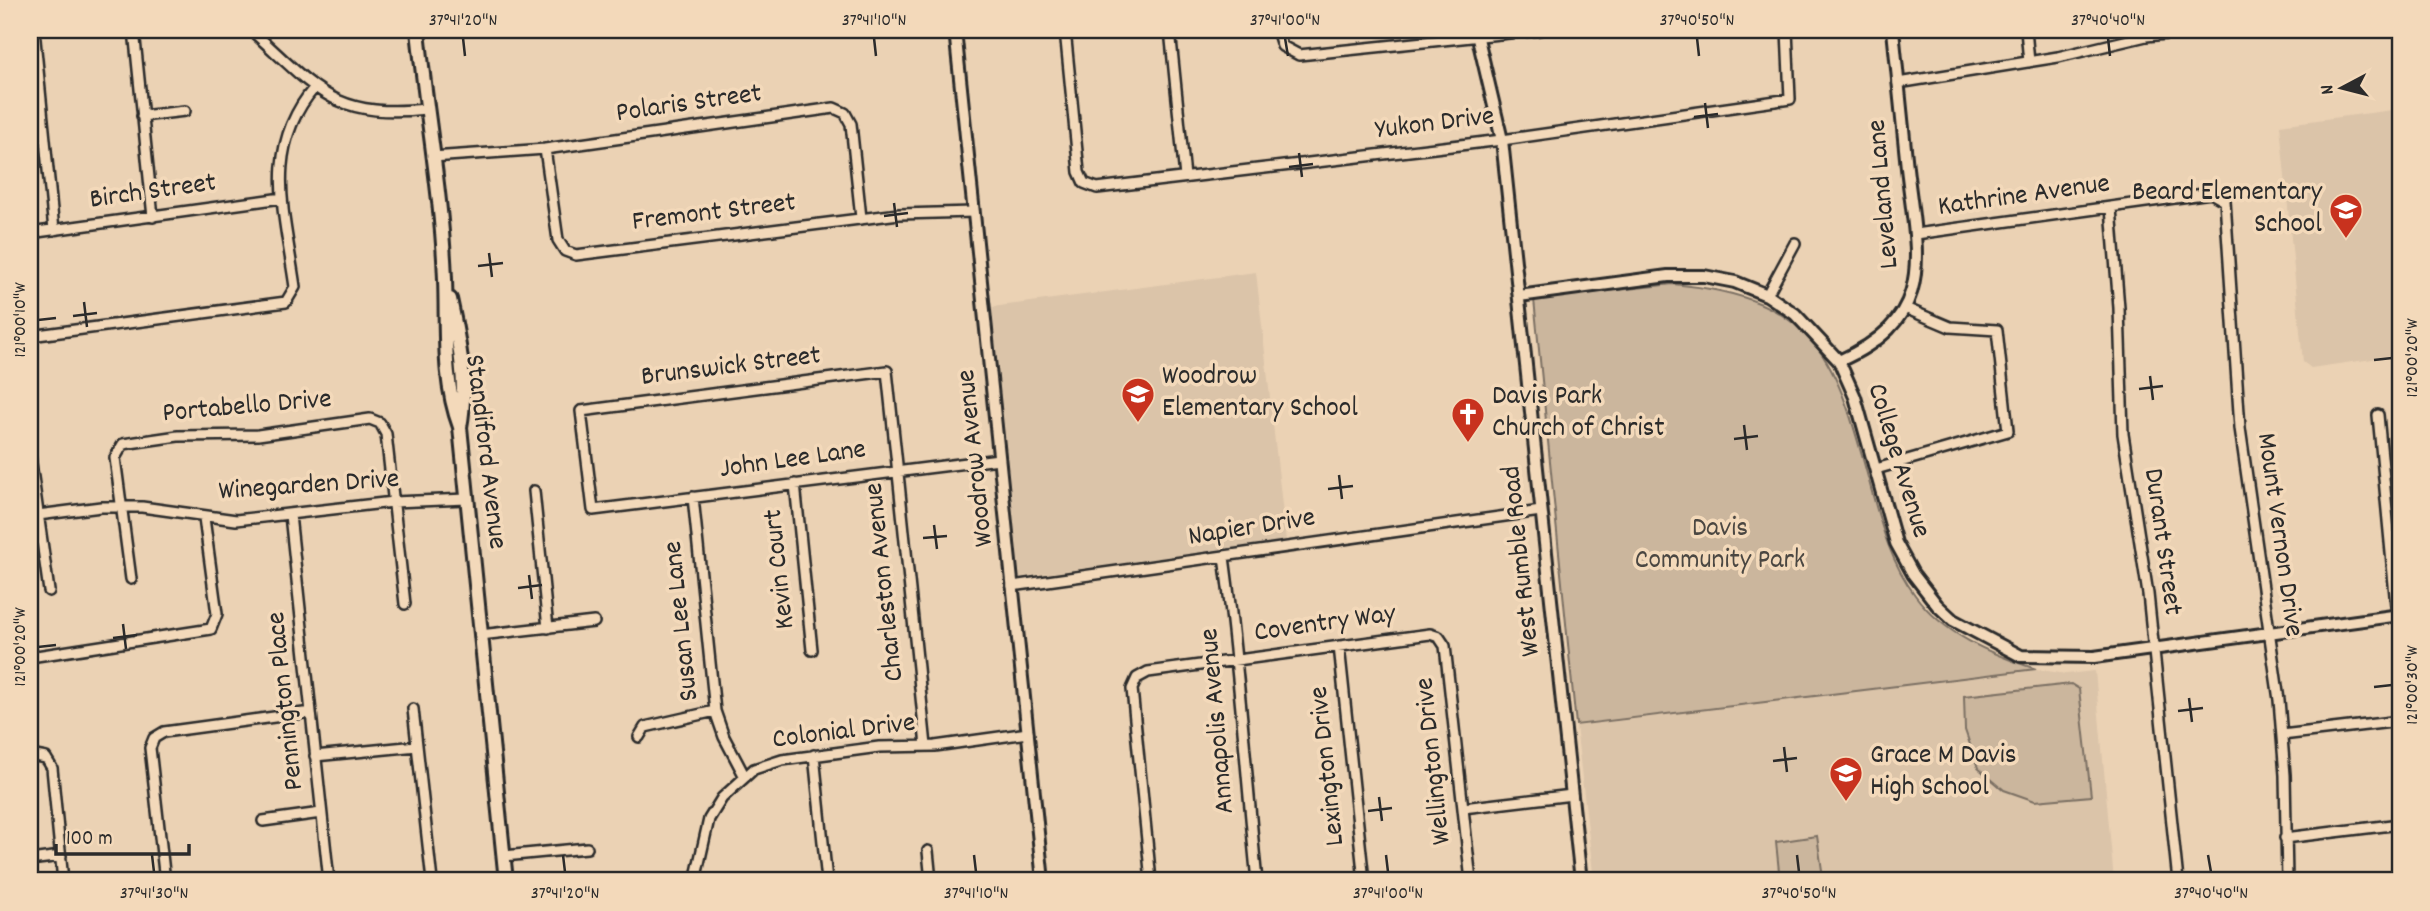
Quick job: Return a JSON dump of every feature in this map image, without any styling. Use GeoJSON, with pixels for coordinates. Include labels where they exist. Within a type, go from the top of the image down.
{"type":"FeatureCollection","features":[{"type":"Feature","properties":{"kind":"main road","name":"Standiford Avenue"},"geometry":{"type":"LineString","coordinates":[[421,30],[426,109],[445,279],[444,337],[452,404],[460,427],[506,881]]}},
{"type":"Feature","properties":{"kind":"street"},"geometry":{"type":"LineString","coordinates":[[34,30],[54,230]]}},
{"type":"Feature","properties":{"kind":"street"},"geometry":{"type":"LineString","coordinates":[[134,30],[153,217]]}},
{"type":"Feature","properties":{"kind":"street"},"geometry":{"type":"LineString","coordinates":[[251,30],[332,99],[361,110],[391,113],[426,109]]}},
{"type":"Feature","properties":{"kind":"street","name":"Woodrow Avenue"},"geometry":{"type":"LineString","coordinates":[[955,30],[1043,881]]}},
{"type":"Feature","properties":{"kind":"street","name":"Yukon Drive"},"geometry":{"type":"LineString","coordinates":[[1065,30],[1079,172],[1085,184],[1097,188],[1502,140],[1790,99],[1787,30]]}},
{"type":"Feature","properties":{"kind":"street"},"geometry":{"type":"LineString","coordinates":[[1170,30],[1185,177]]}},
{"type":"Feature","properties":{"kind":"street"},"geometry":{"type":"LineString","coordinates":[[1277,30],[1287,51],[1299,55],[1478,33],[1539,30]]}},
{"type":"Feature","properties":{"kind":"street","name":"Leveland Lane"},"geometry":{"type":"LineString","coordinates":[[1839,361],[1880,338],[1905,308],[1915,280],[1916,234],[1893,30]]}},
{"type":"Feature","properties":{"kind":"street"},"geometry":{"type":"LineString","coordinates":[[2026,30],[2029,62]]}},
{"type":"Feature","properties":{"kind":"street"},"geometry":{"type":"LineString","coordinates":[[1898,83],[2029,62],[2146,36],[2207,30]]}},
{"type":"Feature","properties":{"kind":"street","name":"West Rumble Road"},"geometry":{"type":"LineString","coordinates":[[1478,33],[1502,140],[1581,881]]}},
{"type":"Feature","properties":{"kind":"street"},"geometry":{"type":"LineString","coordinates":[[30,336],[270,306],[283,304],[291,298],[295,287],[282,198],[280,162],[287,131],[304,100],[315,87]]}},
{"type":"Feature","properties":{"kind":"street","name":"Polaris Street"},"geometry":{"type":"LineString","coordinates":[[432,157],[545,149],[834,108],[845,113],[850,124],[861,218]]}},
{"type":"Feature","properties":{"kind":"street"},"geometry":{"type":"LineString","coordinates":[[142,116],[185,111]]}},
{"type":"Feature","properties":{"kind":"street","name":"Fremont Street"},"geometry":{"type":"LineString","coordinates":[[545,149],[558,240],[570,254],[861,218],[974,212]]}},
{"type":"Feature","properties":{"kind":"street","name":"Kathrine Avenue"},"geometry":{"type":"LineString","coordinates":[[1916,234],[2211,193],[2221,197]]}},
{"type":"Feature","properties":{"kind":"street","name":"Mount Vernon Drive"},"geometry":{"type":"LineString","coordinates":[[2221,197],[2226,205],[2240,428],[2282,735],[2287,881]]}},
{"type":"Feature","properties":{"kind":"street","name":"Birch Street"},"geometry":{"type":"LineString","coordinates":[[30,233],[282,198]]}},
{"type":"Feature","properties":{"kind":"street","name":"Durant Street"},"geometry":{"type":"LineString","coordinates":[[2111,208],[2119,308],[2123,434],[2153,649],[2178,881]]}},
{"type":"Feature","properties":{"kind":"street"},"geometry":{"type":"LineString","coordinates":[[1768,295],[1795,243]]}},
{"type":"Feature","properties":{"kind":"street","name":"College Avenue"},"geometry":{"type":"LineString","coordinates":[[1518,296],[1685,275],[1723,279],[1768,295],[1810,327],[1839,361],[1855,397],[1896,544],[1913,574],[1937,605],[1953,620],[2021,656],[2067,659],[2398,615]]}},
{"type":"Feature","properties":{"kind":"street"},"geometry":{"type":"LineString","coordinates":[[1876,469],[2008,431],[1997,330],[1950,327],[1905,308]]}},
{"type":"Feature","properties":{"kind":"street","name":"Brunswick Street"},"geometry":{"type":"LineString","coordinates":[[593,510],[581,411],[887,371]]}},
{"type":"Feature","properties":{"kind":"street","name":"Charleston Avenue"},"geometry":{"type":"LineString","coordinates":[[887,371],[926,746]]}},
{"type":"Feature","properties":{"kind":"street"},"geometry":{"type":"LineString","coordinates":[[2378,415],[2398,615]]}},
{"type":"Feature","properties":{"kind":"street","name":"Portabello Drive"},"geometry":{"type":"LineString","coordinates":[[121,507],[115,458],[118,448],[129,442],[178,436],[258,435],[370,419],[380,423],[386,434],[393,502]]}},
{"type":"Feature","properties":{"kind":"street"},"geometry":{"type":"LineString","coordinates":[[30,456],[34,515],[49,591]]}},
{"type":"Feature","properties":{"kind":"street","name":"John Lee Lane"},"geometry":{"type":"LineString","coordinates":[[593,510],[999,458]]}},
{"type":"Feature","properties":{"kind":"street","name":"Kevin Court"},"geometry":{"type":"LineString","coordinates":[[795,484],[812,650]]}},
{"type":"Feature","properties":{"kind":"street"},"geometry":{"type":"LineString","coordinates":[[534,491],[548,628]]}},
{"type":"Feature","properties":{"kind":"street","name":"Susan Lee Lane"},"geometry":{"type":"LineString","coordinates":[[693,497],[715,711],[724,737],[744,775]]}},
{"type":"Feature","properties":{"kind":"street","name":"Winegarden Drive"},"geometry":{"type":"LineString","coordinates":[[34,515],[121,507],[160,509],[236,520],[393,502],[467,499]]}},
{"type":"Feature","properties":{"kind":"street"},"geometry":{"type":"LineString","coordinates":[[393,502],[405,604]]}},
{"type":"Feature","properties":{"kind":"street"},"geometry":{"type":"LineString","coordinates":[[121,507],[131,579]]}},
{"type":"Feature","properties":{"kind":"street","name":"Napier Drive"},"geometry":{"type":"LineString","coordinates":[[1012,586],[1541,511]]}},
{"type":"Feature","properties":{"kind":"street","name":"Pennington Place"},"geometry":{"type":"LineString","coordinates":[[290,515],[328,881]]}},
{"type":"Feature","properties":{"kind":"street"},"geometry":{"type":"LineString","coordinates":[[30,657],[199,633],[214,626],[217,614],[204,517]]}},
{"type":"Feature","properties":{"kind":"street","name":"Annapolis Avenue"},"geometry":{"type":"LineString","coordinates":[[1224,557],[1238,659],[1240,718],[1257,881]]}},
{"type":"Feature","properties":{"kind":"street"},"geometry":{"type":"LineString","coordinates":[[480,635],[594,622]]}},
{"type":"Feature","properties":{"kind":"street","name":"Coventry Way"},"geometry":{"type":"LineString","coordinates":[[1151,881],[1132,689],[1136,680],[1147,672],[1238,659],[1430,634],[1439,637]]}},
{"type":"Feature","properties":{"kind":"street","name":"Wellington Drive"},"geometry":{"type":"LineString","coordinates":[[1439,637],[1445,646],[1471,881]]}},
{"type":"Feature","properties":{"kind":"street","name":"Lexington Drive"},"geometry":{"type":"LineString","coordinates":[[1339,646],[1364,881]]}},
{"type":"Feature","properties":{"kind":"street"},"geometry":{"type":"LineString","coordinates":[[413,709],[432,881]]}},
{"type":"Feature","properties":{"kind":"street"},"geometry":{"type":"LineString","coordinates":[[639,737],[645,727],[715,711]]}},
{"type":"Feature","properties":{"kind":"street"},"geometry":{"type":"LineString","coordinates":[[165,881],[150,748],[154,738],[164,732],[311,712]]}},
{"type":"Feature","properties":{"kind":"street"},"geometry":{"type":"LineString","coordinates":[[2282,735],[2400,721]]}},
{"type":"Feature","properties":{"kind":"street","name":"Colonial Drive"},"geometry":{"type":"LineString","coordinates":[[695,881],[709,819],[722,798],[744,775],[768,763],[897,745],[926,746],[1028,733]]}},
{"type":"Feature","properties":{"kind":"street"},"geometry":{"type":"LineString","coordinates":[[316,756],[417,746]]}},
{"type":"Feature","properties":{"kind":"street"},"geometry":{"type":"LineString","coordinates":[[30,755],[46,758],[52,768],[63,881]]}},
{"type":"Feature","properties":{"kind":"street"},"geometry":{"type":"LineString","coordinates":[[814,755],[827,881]]}},
{"type":"Feature","properties":{"kind":"street"},"geometry":{"type":"LineString","coordinates":[[1463,808],[1572,795]]}},
{"type":"Feature","properties":{"kind":"street"},"geometry":{"type":"LineString","coordinates":[[263,821],[321,813]]}},
{"type":"Feature","properties":{"kind":"street"},"geometry":{"type":"LineString","coordinates":[[2285,838],[2400,824]]}},
{"type":"Feature","properties":{"kind":"street"},"geometry":{"type":"LineString","coordinates":[[504,856],[587,848]]}},
{"type":"Feature","properties":{"kind":"street"},"geometry":{"type":"LineString","coordinates":[[928,851],[931,881]]}},
{"type":"Feature","properties":{"kind":"street"},"geometry":{"type":"LineString","coordinates":[[30,860],[61,856]]}},
{"type":"Feature","properties":{"kind":"shaded area","name":"Beard Elementary School"},"geometry":{"type":"Polygon","coordinates":[[[2400,109],[2400,355],[2311,368],[2303,362],[2280,125],[2400,109]]]}},
{"type":"Feature","properties":{"kind":"shaded area","name":"Woodrow Elementary School"},"geometry":{"type":"Polygon","coordinates":[[[1256,272],[1286,541],[1020,577],[992,307],[1256,272]]]}},
{"type":"Feature","properties":{"kind":"shaded area","name":"Grace M Davis High School"},"geometry":{"type":"Polygon","coordinates":[[[2036,669],[2066,674],[2095,671],[2114,881],[1594,881],[1576,726],[2036,669]]]}},
{"type":"Feature","properties":{"kind":"green space","name":"Davis Community Park"},"geometry":{"type":"Polygon","coordinates":[[[1673,284],[1723,292],[1762,304],[1792,322],[1815,345],[1833,373],[1847,407],[1889,546],[1915,595],[1954,632],[1986,650],[2036,669],[1576,725],[1534,299],[1673,284]]]}},
{"type":"Feature","properties":{"kind":"green space"},"geometry":{"type":"Polygon","coordinates":[[[2071,684],[2079,689],[2091,796],[2035,801],[2004,790],[1978,768],[1965,730],[1964,696],[2071,684]]]}},
{"type":"Feature","properties":{"kind":"green space"},"geometry":{"type":"Polygon","coordinates":[[[1817,836],[1823,877],[1780,881],[1776,842],[1817,836]]]}},
{"type":"Feature","properties":{"kind":"place","name":"Beard Elementary School"},"geometry":{"type":"Point","coordinates":[2346,240]}},
{"type":"Feature","properties":{"kind":"place","name":"Woodrow Elementary School"},"geometry":{"type":"Point","coordinates":[1138,424]}},
{"type":"Feature","properties":{"kind":"place","name":"Davis Park Church of Christ"},"geometry":{"type":"Point","coordinates":[1468,444]}},
{"type":"Feature","properties":{"kind":"place","name":"Grace M Davis High School"},"geometry":{"type":"Point","coordinates":[1846,803]}}]}
